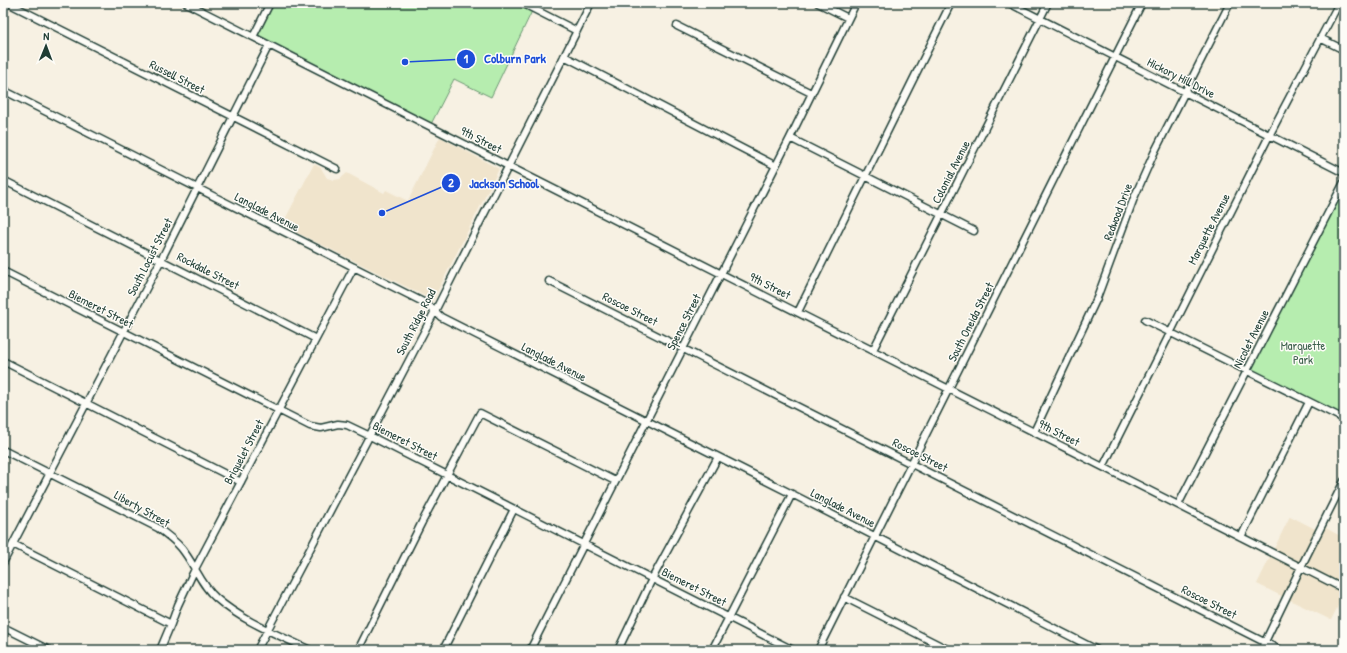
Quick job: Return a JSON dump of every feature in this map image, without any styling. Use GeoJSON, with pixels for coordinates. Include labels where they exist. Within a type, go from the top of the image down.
{"type":"FeatureCollection","features":[{"type":"Feature","properties":{"kind":"street","name":"Russell Street"},"geometry":{"type":"LineString","coordinates":[[8,3],[337,169]]}},
{"type":"Feature","properties":{"kind":"street","name":"9th Street"},"geometry":{"type":"LineString","coordinates":[[186,3],[1344,589]]}},
{"type":"Feature","properties":{"kind":"street"},"geometry":{"type":"LineString","coordinates":[[253,37],[270,3]]}},
{"type":"Feature","properties":{"kind":"street"},"geometry":{"type":"LineString","coordinates":[[522,3],[577,31]]}},
{"type":"Feature","properties":{"kind":"street","name":"South Ridge Road"},"geometry":{"type":"LineString","coordinates":[[257,650],[435,311],[591,3]]}},
{"type":"Feature","properties":{"kind":"street"},"geometry":{"type":"LineString","coordinates":[[818,3],[848,18]]}},
{"type":"Feature","properties":{"kind":"street","name":"Spence Street"},"geometry":{"type":"LineString","coordinates":[[530,650],[720,273],[776,166],[856,3]]}},
{"type":"Feature","properties":{"kind":"street"},"geometry":{"type":"LineString","coordinates":[[798,312],[951,3]]}},
{"type":"Feature","properties":{"kind":"street","name":"Hickory Hill Drive"},"geometry":{"type":"LineString","coordinates":[[1009,3],[1344,173]]}},
{"type":"Feature","properties":{"kind":"street","name":"Colonial Avenue"},"geometry":{"type":"LineString","coordinates":[[873,350],[1048,3]]}},
{"type":"Feature","properties":{"kind":"street","name":"South Oneida Street"},"geometry":{"type":"LineString","coordinates":[[818,650],[1142,3]]}},
{"type":"Feature","properties":{"kind":"street","name":"Redwood Drive"},"geometry":{"type":"LineString","coordinates":[[1034,432],[1097,298],[1140,185],[1154,153],[1230,3]]}},
{"type":"Feature","properties":{"kind":"street","name":"Marquette Avenue"},"geometry":{"type":"LineString","coordinates":[[1103,467],[1269,136],[1339,3]]}},
{"type":"Feature","properties":{"kind":"street"},"geometry":{"type":"LineString","coordinates":[[677,26],[811,93]]}},
{"type":"Feature","properties":{"kind":"street"},"geometry":{"type":"LineString","coordinates":[[1320,38],[1344,50]]}},
{"type":"Feature","properties":{"kind":"street","name":"South Locust Street"},"geometry":{"type":"LineString","coordinates":[[3,563],[161,260],[269,45]]}},
{"type":"Feature","properties":{"kind":"street"},"geometry":{"type":"LineString","coordinates":[[564,56],[776,166]]}},
{"type":"Feature","properties":{"kind":"street","name":"Langlade Avenue"},"geometry":{"type":"LineString","coordinates":[[3,90],[427,304],[441,317],[1097,650]]}},
{"type":"Feature","properties":{"kind":"street"},"geometry":{"type":"LineString","coordinates":[[790,138],[974,231]]}},
{"type":"Feature","properties":{"kind":"street","name":"Rockdale Street"},"geometry":{"type":"LineString","coordinates":[[3,180],[316,339]]}},
{"type":"Feature","properties":{"kind":"street","name":"Nicolet Avenue"},"geometry":{"type":"LineString","coordinates":[[1178,505],[1344,182]]}},
{"type":"Feature","properties":{"kind":"street","name":"Briquelet Street"},"geometry":{"type":"LineString","coordinates":[[160,650],[178,605],[195,569],[354,267]]}},
{"type":"Feature","properties":{"kind":"street","name":"Biemeret Street"},"geometry":{"type":"LineString","coordinates":[[3,271],[310,426],[321,428],[338,424],[347,425],[370,436],[793,650]]}},
{"type":"Feature","properties":{"kind":"street","name":"Roscoe Street"},"geometry":{"type":"LineString","coordinates":[[549,281],[1280,650]]}},
{"type":"Feature","properties":{"kind":"street"},"geometry":{"type":"LineString","coordinates":[[1145,320],[1344,419]]}},
{"type":"Feature","properties":{"kind":"street"},"geometry":{"type":"LineString","coordinates":[[3,361],[241,482]]}},
{"type":"Feature","properties":{"kind":"street"},"geometry":{"type":"LineString","coordinates":[[1241,537],[1309,402]]}},
{"type":"Feature","properties":{"kind":"street"},"geometry":{"type":"LineString","coordinates":[[358,650],[480,413],[615,481]]}},
{"type":"Feature","properties":{"kind":"street","name":"Liberty Street"},"geometry":{"type":"LineString","coordinates":[[3,450],[158,528],[177,543],[185,552],[202,581],[215,597],[234,612],[310,650]]}},
{"type":"Feature","properties":{"kind":"street"},"geometry":{"type":"LineString","coordinates":[[618,650],[652,579],[718,457]]}},
{"type":"Feature","properties":{"kind":"street"},"geometry":{"type":"LineString","coordinates":[[1261,650],[1300,567],[1344,481]]}},
{"type":"Feature","properties":{"kind":"street"},"geometry":{"type":"LineString","coordinates":[[712,650],[792,494]]}},
{"type":"Feature","properties":{"kind":"street"},"geometry":{"type":"LineString","coordinates":[[443,650],[514,509]]}},
{"type":"Feature","properties":{"kind":"street"},"geometry":{"type":"LineString","coordinates":[[13,544],[171,624]]}},
{"type":"Feature","properties":{"kind":"street"},"geometry":{"type":"LineString","coordinates":[[844,597],[949,650]]}},
{"type":"Feature","properties":{"kind":"street"},"geometry":{"type":"LineString","coordinates":[[3,627],[49,650]]}},
{"type":"Feature","properties":{"kind":"shaded area"},"geometry":{"type":"Polygon","coordinates":[[[440,137],[499,169],[433,300],[282,225],[314,164],[321,168],[327,178],[334,180],[340,179],[347,173],[384,193],[386,190],[408,201],[440,137]]]}},
{"type":"Feature","properties":{"kind":"shaded area"},"geometry":{"type":"Polygon","coordinates":[[[1290,516],[1319,531],[1322,526],[1344,538],[1344,574],[1338,586],[1344,589],[1344,594],[1331,620],[1257,584],[1290,516]]]}},
{"type":"Feature","properties":{"kind":"green space"},"geometry":{"type":"Polygon","coordinates":[[[270,3],[522,3],[533,9],[491,97],[454,79],[430,126],[253,37],[270,3]]]}},
{"type":"Feature","properties":{"kind":"green space","name":"Marquette Park"},"geometry":{"type":"Polygon","coordinates":[[[1344,182],[1344,419],[1247,371],[1344,182]]]}},
{"type":"Feature","properties":{"kind":"place","name":"Colburn Park"},"geometry":{"type":"Point","coordinates":[405,62]}},
{"type":"Feature","properties":{"kind":"place","name":"Jackson School"},"geometry":{"type":"Point","coordinates":[382,213]}}]}
